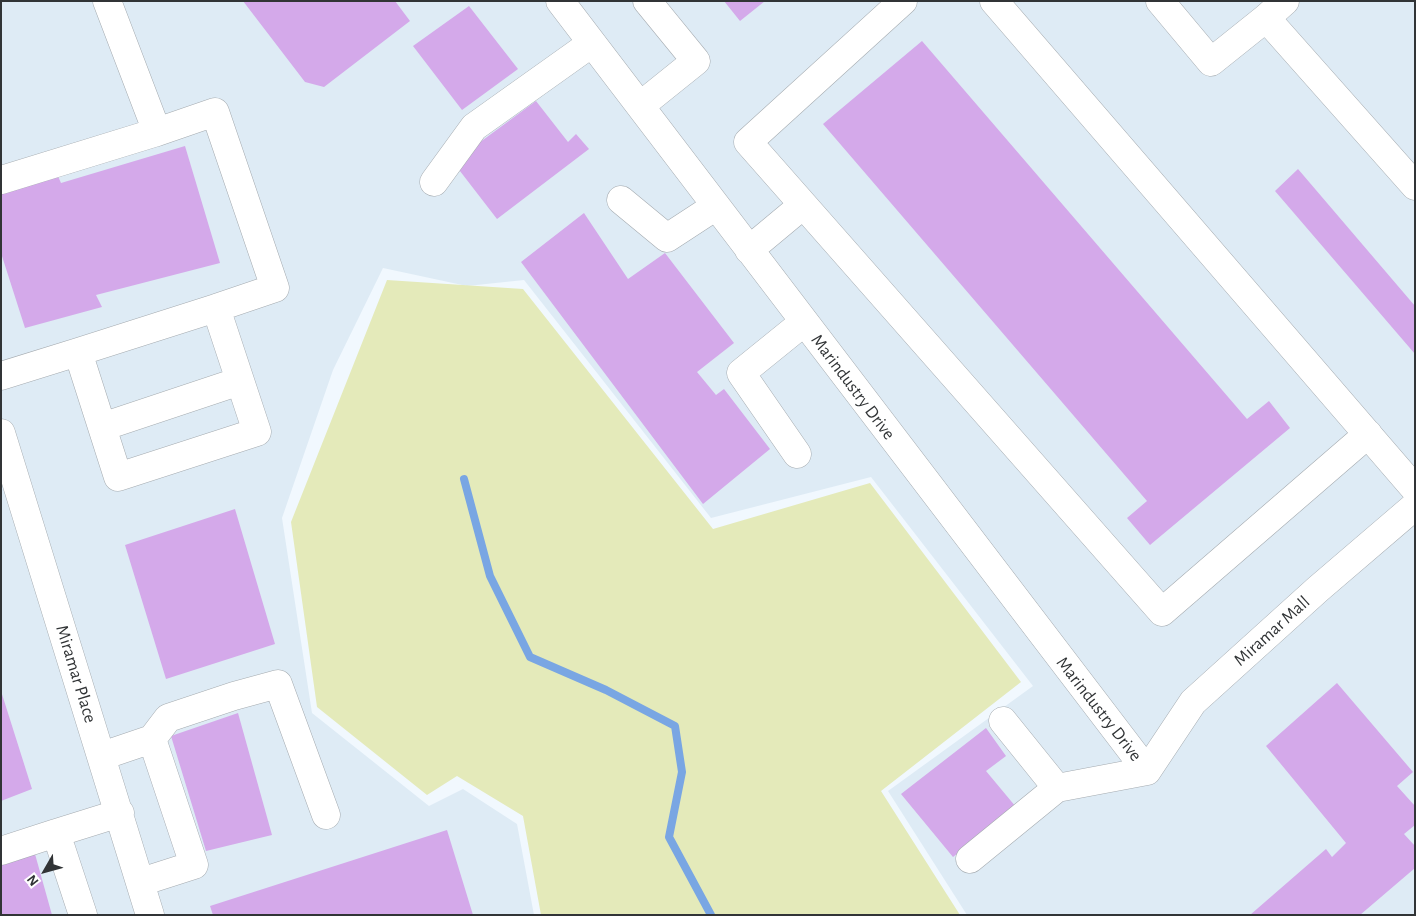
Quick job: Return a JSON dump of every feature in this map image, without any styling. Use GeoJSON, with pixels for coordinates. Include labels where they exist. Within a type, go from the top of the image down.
{"type":"FeatureCollection","features":[{"type":"Feature","properties":{"kind":"street"},"geometry":{"type":"LineString","coordinates":[[107,1],[157,132]]}},
{"type":"Feature","properties":{"kind":"street","name":"Marindustry Drive"},"geometry":{"type":"LineString","coordinates":[[560,1],[1147,771]]}},
{"type":"Feature","properties":{"kind":"street"},"geometry":{"type":"LineString","coordinates":[[640,106],[696,61],[647,1]]}},
{"type":"Feature","properties":{"kind":"street"},"geometry":{"type":"LineString","coordinates":[[903,1],[748,142],[1162,612],[1368,434]]}},
{"type":"Feature","properties":{"kind":"street"},"geometry":{"type":"LineString","coordinates":[[994,1],[1415,488]]}},
{"type":"Feature","properties":{"kind":"street"},"geometry":{"type":"LineString","coordinates":[[1160,1],[1212,62],[1276,9],[1415,186]]}},
{"type":"Feature","properties":{"kind":"street"},"geometry":{"type":"LineString","coordinates":[[434,182],[474,127],[592,43]]}},
{"type":"Feature","properties":{"kind":"street"},"geometry":{"type":"LineString","coordinates":[[1,376],[275,288],[215,112],[157,132],[3,174]]}},
{"type":"Feature","properties":{"kind":"street"},"geometry":{"type":"LineString","coordinates":[[622,200],[668,238],[716,206]]}},
{"type":"Feature","properties":{"kind":"street"},"geometry":{"type":"LineString","coordinates":[[749,250],[803,205]]}},
{"type":"Feature","properties":{"kind":"street"},"geometry":{"type":"LineString","coordinates":[[78,352],[118,477],[256,432],[216,308]]}},
{"type":"Feature","properties":{"kind":"street"},"geometry":{"type":"LineString","coordinates":[[797,454],[741,373],[804,322]]}},
{"type":"Feature","properties":{"kind":"street"},"geometry":{"type":"LineString","coordinates":[[102,427],[240,381]]}},
{"type":"Feature","properties":{"kind":"street","name":"Miramar Place"},"geometry":{"type":"LineString","coordinates":[[1,433],[150,915]]}},
{"type":"Feature","properties":{"kind":"street","name":"Miramar Mall"},"geometry":{"type":"LineString","coordinates":[[1147,771],[1193,702],[1318,589],[1415,506]]}},
{"type":"Feature","properties":{"kind":"street"},"geometry":{"type":"LineString","coordinates":[[102,756],[152,739],[168,718],[234,696],[278,684],[326,815]]}},
{"type":"Feature","properties":{"kind":"street"},"geometry":{"type":"LineString","coordinates":[[1002,720],[1057,788]]}},
{"type":"Feature","properties":{"kind":"street"},"geometry":{"type":"LineString","coordinates":[[141,882],[194,865],[152,739]]}},
{"type":"Feature","properties":{"kind":"street"},"geometry":{"type":"LineString","coordinates":[[970,859],[1057,788],[1147,771]]}},
{"type":"Feature","properties":{"kind":"street"},"geometry":{"type":"LineString","coordinates":[[1,851],[120,813]]}},
{"type":"Feature","properties":{"kind":"street"},"geometry":{"type":"LineString","coordinates":[[56,833],[83,915]]}},
{"type":"Feature","properties":{"kind":"shaded area"},"geometry":{"type":"Polygon","coordinates":[[[1,1],[1415,1],[1415,915],[967,915],[888,791],[1033,686],[871,477],[711,518],[524,280],[467,286],[383,268],[333,370],[282,518],[312,713],[429,806],[463,789],[517,824],[534,915],[1,915],[1,1]]]}},
{"type":"Feature","properties":{"kind":"green space"},"geometry":{"type":"Polygon","coordinates":[[[387,280],[523,289],[713,529],[870,483],[1021,682],[881,791],[960,915],[541,915],[523,816],[457,776],[427,795],[317,707],[291,522],[387,280]]]}},
{"type":"Feature","properties":{"kind":"building"},"geometry":{"type":"Polygon","coordinates":[[[243,1],[395,1],[410,21],[324,87],[305,82],[243,1]]]}},
{"type":"Feature","properties":{"kind":"building"},"geometry":{"type":"Polygon","coordinates":[[[724,1],[765,1],[740,21],[724,1]]]}},
{"type":"Feature","properties":{"kind":"building"},"geometry":{"type":"Polygon","coordinates":[[[469,6],[518,69],[462,110],[413,46],[469,6]]]}},
{"type":"Feature","properties":{"kind":"building"},"geometry":{"type":"Polygon","coordinates":[[[922,41],[1247,419],[1269,401],[1290,428],[1150,545],[1127,518],[1147,501],[823,124],[922,41]]]}},
{"type":"Feature","properties":{"kind":"building"},"geometry":{"type":"Polygon","coordinates":[[[536,101],[568,142],[576,134],[589,149],[497,219],[453,162],[536,101]]]}},
{"type":"Feature","properties":{"kind":"building"},"geometry":{"type":"Polygon","coordinates":[[[185,146],[220,263],[96,295],[102,307],[25,328],[1,253],[1,192],[57,174],[61,183],[185,146]]]}},
{"type":"Feature","properties":{"kind":"building"},"geometry":{"type":"Polygon","coordinates":[[[1298,169],[1415,306],[1415,354],[1275,191],[1298,169]]]}},
{"type":"Feature","properties":{"kind":"building"},"geometry":{"type":"Polygon","coordinates":[[[584,213],[628,279],[665,253],[734,343],[697,372],[716,395],[724,389],[770,449],[703,504],[521,262],[584,213]]]}},
{"type":"Feature","properties":{"kind":"building"},"geometry":{"type":"Polygon","coordinates":[[[235,509],[275,644],[166,679],[125,545],[235,509]]]}},
{"type":"Feature","properties":{"kind":"building"},"geometry":{"type":"Polygon","coordinates":[[[1337,683],[1413,772],[1397,786],[1415,806],[1415,825],[1404,834],[1415,846],[1415,868],[1360,915],[1250,915],[1326,849],[1332,857],[1346,843],[1266,746],[1337,683]]]}},
{"type":"Feature","properties":{"kind":"building"},"geometry":{"type":"Polygon","coordinates":[[[1,691],[32,789],[1,801],[1,691]]]}},
{"type":"Feature","properties":{"kind":"building"},"geometry":{"type":"Polygon","coordinates":[[[238,713],[272,835],[206,851],[171,736],[238,713]]]}},
{"type":"Feature","properties":{"kind":"building"},"geometry":{"type":"Polygon","coordinates":[[[986,728],[1006,756],[986,771],[1016,807],[953,857],[901,794],[986,728]]]}},
{"type":"Feature","properties":{"kind":"building"},"geometry":{"type":"Polygon","coordinates":[[[447,830],[473,915],[213,915],[210,906],[447,830]]]}},
{"type":"Feature","properties":{"kind":"building"},"geometry":{"type":"Polygon","coordinates":[[[35,854],[52,915],[1,915],[1,864],[35,854]]]}},
{"type":"Feature","properties":{"kind":"waterway"},"geometry":{"type":"LineString","coordinates":[[464,479],[490,576],[530,657],[606,690],[675,726],[682,772],[669,837],[711,915]]}}]}
